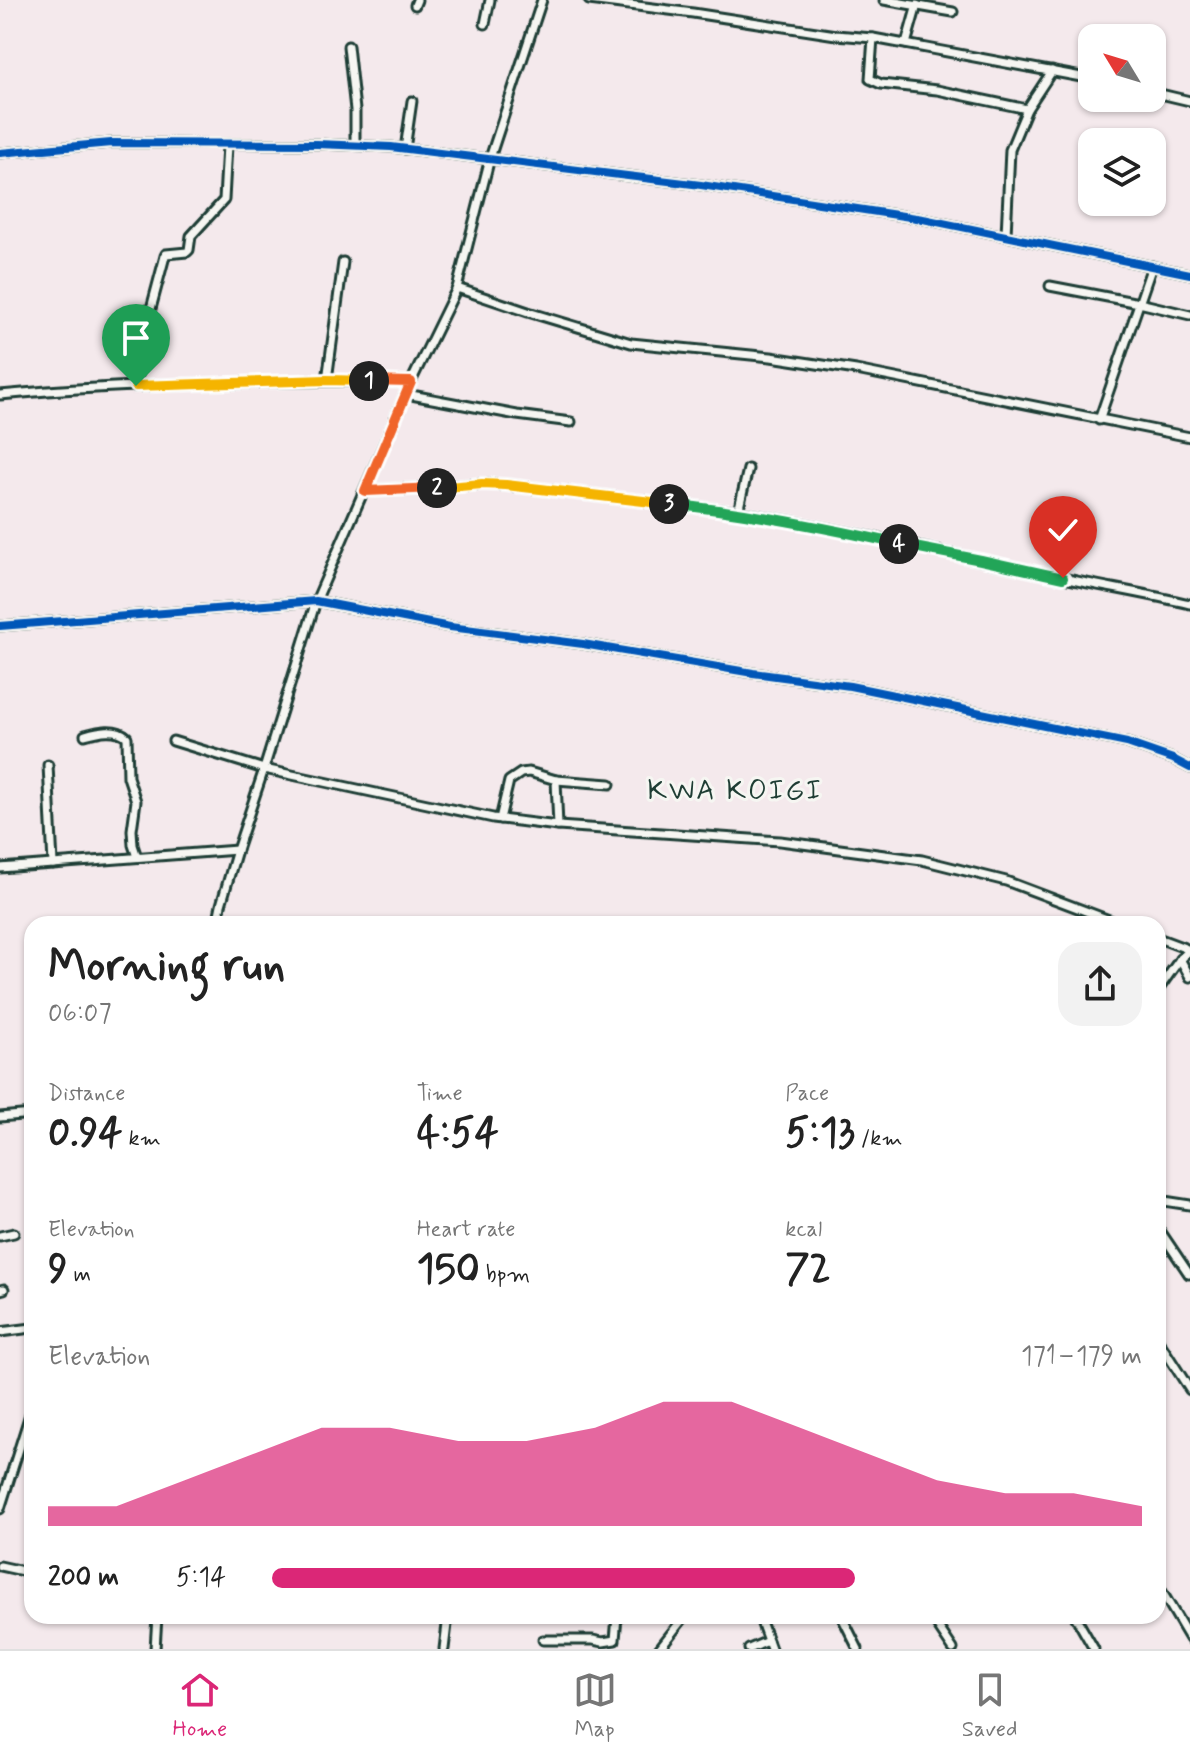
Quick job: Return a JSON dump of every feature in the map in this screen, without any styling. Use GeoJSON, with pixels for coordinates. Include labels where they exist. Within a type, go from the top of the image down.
{"type":"FeatureCollection","features":[{"type":"Feature","properties":{"kind":"street"},"geometry":{"type":"LineString","coordinates":[[485,24],[490,0]]}},
{"type":"Feature","properties":{"kind":"street"},"geometry":{"type":"LineString","coordinates":[[219,916],[316,601],[411,382],[457,288],[490,158],[542,0]]}},
{"type":"Feature","properties":{"kind":"street"},"geometry":{"type":"LineString","coordinates":[[589,0],[873,38],[1078,76]]}},
{"type":"Feature","properties":{"kind":"street"},"geometry":{"type":"LineString","coordinates":[[884,0],[953,12]]}},
{"type":"Feature","properties":{"kind":"street"},"geometry":{"type":"LineString","coordinates":[[906,44],[917,5]]}},
{"type":"Feature","properties":{"kind":"street"},"geometry":{"type":"LineString","coordinates":[[873,38],[870,79],[875,83],[937,90],[1027,109]]}},
{"type":"Feature","properties":{"kind":"street"},"geometry":{"type":"LineString","coordinates":[[348,46],[355,110],[355,145]]}},
{"type":"Feature","properties":{"kind":"street"},"geometry":{"type":"LineString","coordinates":[[1006,235],[1010,150],[1027,109],[1052,71]]}},
{"type":"Feature","properties":{"kind":"street"},"geometry":{"type":"LineString","coordinates":[[1166,95],[1190,101]]}},
{"type":"Feature","properties":{"kind":"street"},"geometry":{"type":"LineString","coordinates":[[405,149],[412,101]]}},
{"type":"Feature","properties":{"kind":"street"},"geometry":{"type":"LineString","coordinates":[[0,153],[111,143],[317,144],[405,149],[701,185],[923,219],[1190,274]]}},
{"type":"Feature","properties":{"kind":"street"},"geometry":{"type":"LineString","coordinates":[[136,386],[148,320],[165,256],[187,252],[191,236],[224,200],[227,145]]}},
{"type":"Feature","properties":{"kind":"street"},"geometry":{"type":"LineString","coordinates":[[327,380],[343,262]]}},
{"type":"Feature","properties":{"kind":"street"},"geometry":{"type":"LineString","coordinates":[[1099,420],[1152,266]]}},
{"type":"Feature","properties":{"kind":"street"},"geometry":{"type":"LineString","coordinates":[[1050,286],[1190,315]]}},
{"type":"Feature","properties":{"kind":"street"},"geometry":{"type":"LineString","coordinates":[[457,288],[631,343],[771,357],[856,370],[1190,437]]}},
{"type":"Feature","properties":{"kind":"street"},"geometry":{"type":"LineString","coordinates":[[0,395],[136,386],[327,380],[411,382]]}},
{"type":"Feature","properties":{"kind":"street"},"geometry":{"type":"LineString","coordinates":[[406,394],[571,422]]}},
{"type":"Feature","properties":{"kind":"street"},"geometry":{"type":"LineString","coordinates":[[738,512],[748,469]]}},
{"type":"Feature","properties":{"kind":"street"},"geometry":{"type":"LineString","coordinates":[[365,491],[482,484],[738,512],[820,526],[1190,604]]}},
{"type":"Feature","properties":{"kind":"street"},"geometry":{"type":"LineString","coordinates":[[0,626],[316,601],[450,627],[583,644],[850,686],[1127,743],[1190,768]]}},
{"type":"Feature","properties":{"kind":"street"},"geometry":{"type":"LineString","coordinates":[[85,735],[112,730],[127,737],[128,777],[136,801],[132,830],[137,857]]}},
{"type":"Feature","properties":{"kind":"street"},"geometry":{"type":"LineString","coordinates":[[173,741],[264,769],[500,819],[558,826],[780,841],[922,860],[1006,881],[1099,916]]}},
{"type":"Feature","properties":{"kind":"street"},"geometry":{"type":"LineString","coordinates":[[48,765],[53,864]]}},
{"type":"Feature","properties":{"kind":"street"},"geometry":{"type":"LineString","coordinates":[[500,819],[509,781],[521,773],[529,772],[556,780],[610,784]]}},
{"type":"Feature","properties":{"kind":"street"},"geometry":{"type":"LineString","coordinates":[[556,780],[558,826]]}},
{"type":"Feature","properties":{"kind":"street"},"geometry":{"type":"LineString","coordinates":[[0,868],[237,850]]}},
{"type":"Feature","properties":{"kind":"street"},"geometry":{"type":"LineString","coordinates":[[1166,941],[1190,950],[1166,979]]}},
{"type":"Feature","properties":{"kind":"street"},"geometry":{"type":"LineString","coordinates":[[1180,959],[1190,977]]}},
{"type":"Feature","properties":{"kind":"street"},"geometry":{"type":"LineString","coordinates":[[0,1117],[24,1115]]}},
{"type":"Feature","properties":{"kind":"street"},"geometry":{"type":"LineString","coordinates":[[1166,1201],[1190,1205]]}},
{"type":"Feature","properties":{"kind":"street"},"geometry":{"type":"LineString","coordinates":[[0,1236],[14,1233]]}},
{"type":"Feature","properties":{"kind":"street"},"geometry":{"type":"LineString","coordinates":[[1166,1240],[1189,1274]]}},
{"type":"Feature","properties":{"kind":"street"},"geometry":{"type":"LineString","coordinates":[[0,1332],[24,1329]]}},
{"type":"Feature","properties":{"kind":"street"},"geometry":{"type":"LineString","coordinates":[[1166,1352],[1190,1390]]}},
{"type":"Feature","properties":{"kind":"street"},"geometry":{"type":"LineString","coordinates":[[0,1509],[24,1430]]}},
{"type":"Feature","properties":{"kind":"street"},"geometry":{"type":"LineString","coordinates":[[0,1566],[24,1571]]}},
{"type":"Feature","properties":{"kind":"street"},"geometry":{"type":"LineString","coordinates":[[1166,1598],[1190,1639]]}},
{"type":"Feature","properties":{"kind":"street"},"geometry":{"type":"LineString","coordinates":[[155,1649],[157,1624]]}},
{"type":"Feature","properties":{"kind":"street"},"geometry":{"type":"LineString","coordinates":[[444,1649],[447,1624]]}},
{"type":"Feature","properties":{"kind":"street"},"geometry":{"type":"LineString","coordinates":[[543,1640],[615,1640],[616,1624]]}},
{"type":"Feature","properties":{"kind":"street"},"geometry":{"type":"LineString","coordinates":[[659,1649],[679,1624]]}},
{"type":"Feature","properties":{"kind":"street"},"geometry":{"type":"LineString","coordinates":[[749,1649],[770,1645],[762,1624]]}},
{"type":"Feature","properties":{"kind":"street"},"geometry":{"type":"LineString","coordinates":[[846,1624],[858,1649]]}},
{"type":"Feature","properties":{"kind":"street"},"geometry":{"type":"LineString","coordinates":[[936,1624],[953,1649]]}},
{"type":"Feature","properties":{"kind":"street"},"geometry":{"type":"LineString","coordinates":[[1080,1624],[1094,1649]]}},
{"type":"Feature","properties":{"kind":"cycle path"},"geometry":{"type":"LineString","coordinates":[[0,153],[111,143],[391,147],[701,185],[923,219],[1190,274]]}},
{"type":"Feature","properties":{"kind":"cycle path"},"geometry":{"type":"LineString","coordinates":[[0,626],[316,601],[450,627],[583,644],[850,686],[1127,743],[1190,768]]}},
{"type":"Feature","properties":{"kind":"district","name":"KWA KOIGI"},"geometry":{"type":"Point","coordinates":[735,791]}},
{"type":"Feature","properties":{"kind":"route"},"geometry":{"type":"LineString","coordinates":[[136,386],[327,380],[411,382],[365,491],[506,485],[720,509],[820,526],[1063,578]]}}]}
